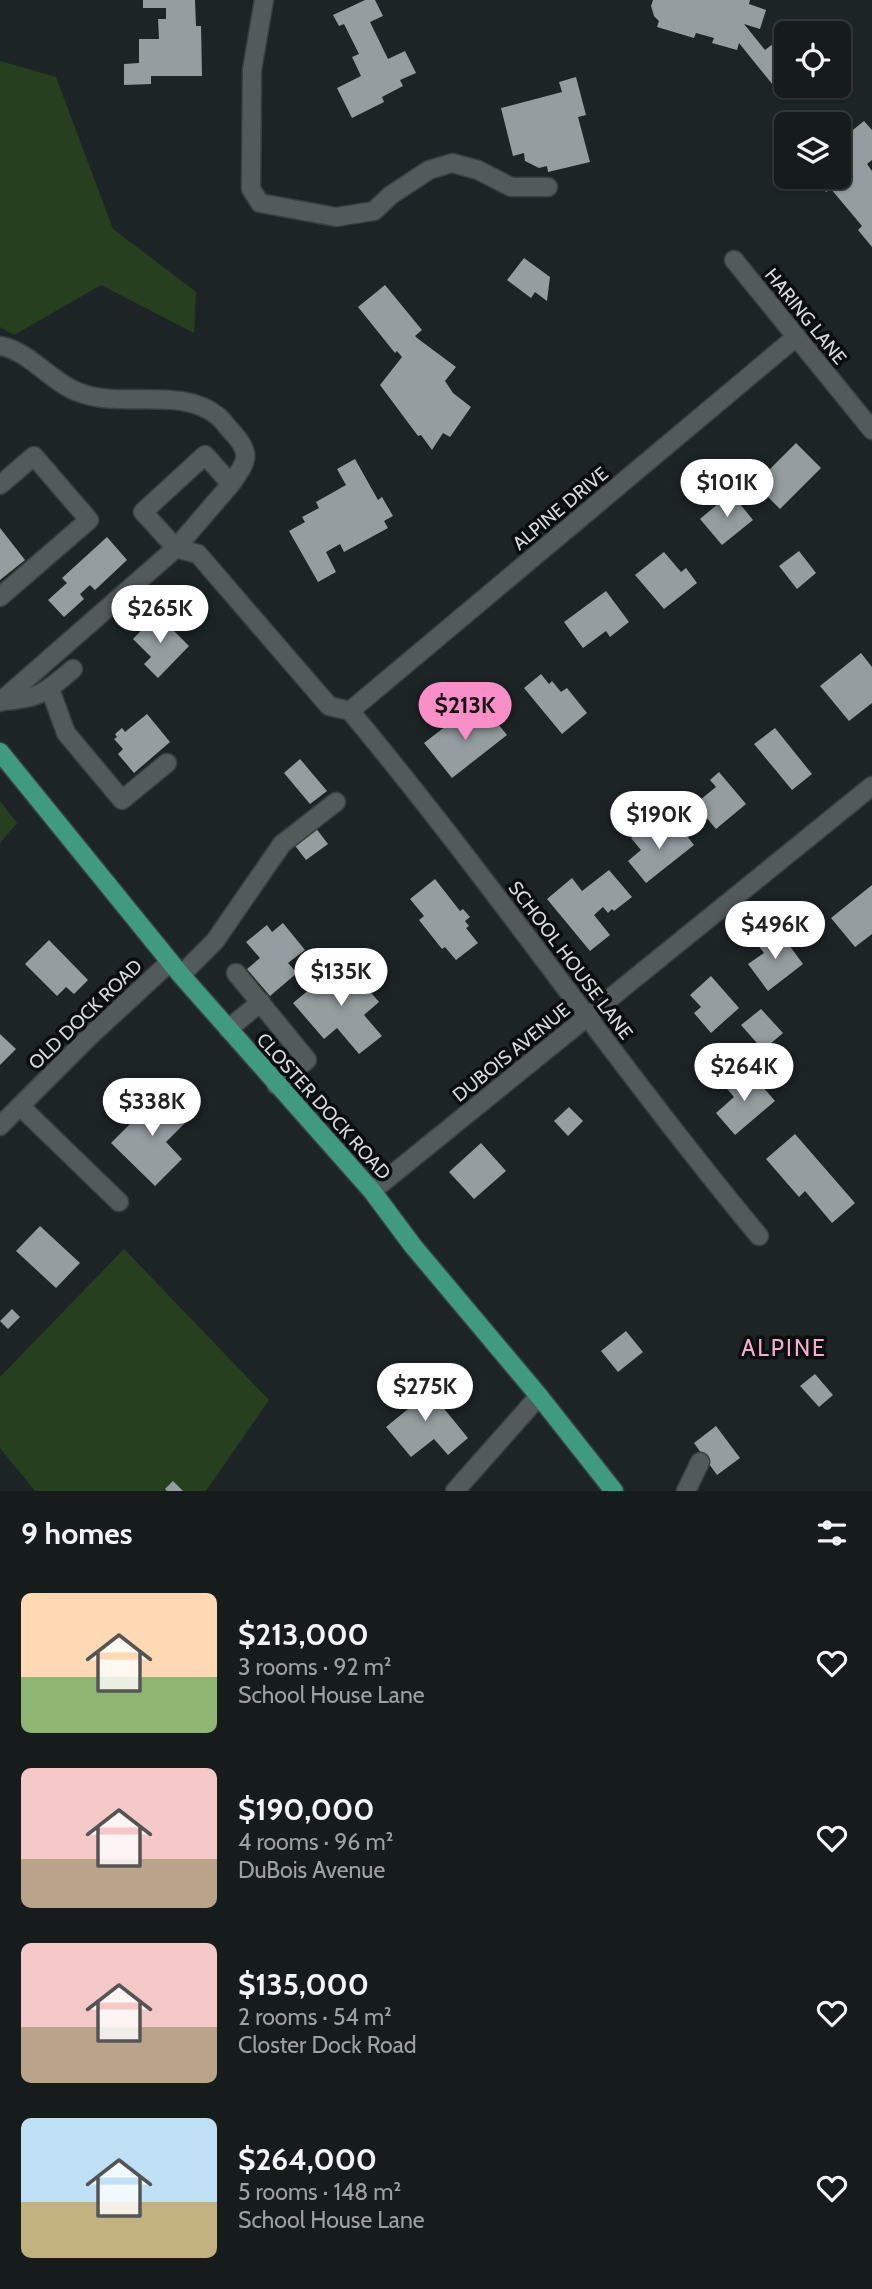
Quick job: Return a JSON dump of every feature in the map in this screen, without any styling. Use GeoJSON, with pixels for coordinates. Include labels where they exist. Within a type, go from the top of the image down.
{"type":"FeatureCollection","features":[{"type":"Feature","properties":{"kind":"main road","name":"CLOSTER DOCK ROAD"},"geometry":{"type":"LineString","coordinates":[[0,752],[175,969],[372,1191],[413,1246],[539,1396],[614,1491]]}},
{"type":"Feature","properties":{"kind":"street"},"geometry":{"type":"LineString","coordinates":[[264,0],[252,70],[251,189],[260,203],[336,217],[374,211],[391,195],[429,170],[452,163],[478,170],[511,187],[548,187]]}},
{"type":"Feature","properties":{"kind":"street","name":"HARING LANE"},"geometry":{"type":"LineString","coordinates":[[734,260],[872,430]]}},
{"type":"Feature","properties":{"kind":"street","name":"ALPINE DRIVE"},"geometry":{"type":"LineString","coordinates":[[350,711],[796,337]]}},
{"type":"Feature","properties":{"kind":"street"},"geometry":{"type":"LineString","coordinates":[[0,346],[18,352],[62,385],[93,397],[125,401],[184,401],[209,411],[218,416],[241,441],[247,455],[245,463],[231,484],[176,548],[1,701]]}},
{"type":"Feature","properties":{"kind":"street"},"geometry":{"type":"LineString","coordinates":[[231,484],[205,455],[143,512],[176,548],[198,554],[329,706],[350,711]]}},
{"type":"Feature","properties":{"kind":"street"},"geometry":{"type":"LineString","coordinates":[[0,485],[34,456],[89,520],[0,597]]}},
{"type":"Feature","properties":{"kind":"street"},"geometry":{"type":"LineString","coordinates":[[118,599],[136,620]]}},
{"type":"Feature","properties":{"kind":"street"},"geometry":{"type":"LineString","coordinates":[[1,701],[33,698],[50,689],[73,669]]}},
{"type":"Feature","properties":{"kind":"street"},"geometry":{"type":"LineString","coordinates":[[50,689],[66,733],[122,800],[167,763]]}},
{"type":"Feature","properties":{"kind":"street","name":"SCHOOL HOUSE LANE"},"geometry":{"type":"LineString","coordinates":[[350,711],[410,782],[704,1170],[759,1236]]}},
{"type":"Feature","properties":{"kind":"street","name":"DUBOIS AVENUE"},"geometry":{"type":"LineString","coordinates":[[372,1191],[872,786]]}},
{"type":"Feature","properties":{"kind":"street","name":"OLD DOCK ROAD"},"geometry":{"type":"LineString","coordinates":[[0,1126],[175,969],[215,941],[282,844],[335,802]]}},
{"type":"Feature","properties":{"kind":"street"},"geometry":{"type":"LineString","coordinates":[[236,974],[307,1060],[276,1085]]}},
{"type":"Feature","properties":{"kind":"street"},"geometry":{"type":"LineString","coordinates":[[228,1029],[261,1002]]}},
{"type":"Feature","properties":{"kind":"street"},"geometry":{"type":"LineString","coordinates":[[20,1106],[119,1202]]}},
{"type":"Feature","properties":{"kind":"street"},"geometry":{"type":"LineString","coordinates":[[455,1491],[539,1396]]}},
{"type":"Feature","properties":{"kind":"street"},"geometry":{"type":"LineString","coordinates":[[686,1491],[701,1462]]}},
{"type":"Feature","properties":{"kind":"green space"},"geometry":{"type":"Polygon","coordinates":[[[0,61],[56,77],[113,229],[196,292],[194,333],[101,285],[14,335],[0,327],[0,61]]]}},
{"type":"Feature","properties":{"kind":"green space"},"geometry":{"type":"Polygon","coordinates":[[[0,801],[17,823],[0,843],[0,801]]]}},
{"type":"Feature","properties":{"kind":"green space"},"geometry":{"type":"Polygon","coordinates":[[[124,1249],[269,1400],[206,1491],[35,1491],[0,1448],[0,1377],[124,1249]]]}},
{"type":"Feature","properties":{"kind":"building"},"geometry":{"type":"Polygon","coordinates":[[[143,0],[195,0],[196,26],[201,26],[202,76],[151,76],[151,84],[124,85],[124,64],[139,63],[139,39],[159,39],[158,19],[166,19],[166,8],[143,8],[143,0]]]}},
{"type":"Feature","properties":{"kind":"building"},"geometry":{"type":"Polygon","coordinates":[[[365,0],[375,0],[383,16],[370,22],[388,59],[405,51],[416,73],[400,80],[403,86],[382,97],[384,102],[352,118],[337,88],[361,76],[352,57],[359,54],[344,24],[339,26],[333,15],[365,0]]]}},
{"type":"Feature","properties":{"kind":"building"},"geometry":{"type":"Polygon","coordinates":[[[653,0],[750,0],[749,4],[766,10],[760,29],[744,24],[765,50],[774,43],[774,84],[739,43],[737,50],[712,43],[714,38],[696,33],[694,38],[657,27],[659,21],[651,6],[653,0]]]}},
{"type":"Feature","properties":{"kind":"building"},"geometry":{"type":"Polygon","coordinates":[[[576,77],[586,115],[578,117],[590,162],[548,172],[547,166],[539,168],[525,161],[524,153],[513,156],[501,108],[562,92],[559,82],[576,77]]]}},
{"type":"Feature","properties":{"kind":"building"},"geometry":{"type":"Polygon","coordinates":[[[864,121],[872,130],[872,160],[867,164],[872,171],[872,247],[858,230],[862,226],[831,189],[851,189],[851,132],[864,121]]]}},
{"type":"Feature","properties":{"kind":"building"},"geometry":{"type":"Polygon","coordinates":[[[524,258],[550,277],[547,301],[535,292],[531,298],[507,280],[524,258]]]}},
{"type":"Feature","properties":{"kind":"building"},"geometry":{"type":"Polygon","coordinates":[[[385,285],[422,330],[415,336],[456,367],[445,381],[453,393],[471,407],[450,437],[443,433],[432,450],[421,435],[418,436],[380,385],[402,357],[397,351],[395,353],[358,307],[385,285]]]}},
{"type":"Feature","properties":{"kind":"building"},"geometry":{"type":"Polygon","coordinates":[[[796,443],[821,468],[780,509],[755,484],[796,443]]]}},
{"type":"Feature","properties":{"kind":"building"},"geometry":{"type":"Polygon","coordinates":[[[355,459],[378,500],[382,497],[393,516],[384,521],[388,528],[344,552],[340,544],[326,552],[336,572],[318,582],[289,531],[305,522],[302,517],[319,508],[316,502],[346,485],[337,469],[355,459]]]}},
{"type":"Feature","properties":{"kind":"building"},"geometry":{"type":"Polygon","coordinates":[[[731,493],[753,520],[722,545],[700,519],[731,493]]]}},
{"type":"Feature","properties":{"kind":"building"},"geometry":{"type":"Polygon","coordinates":[[[0,528],[25,560],[0,580],[0,528]]]}},
{"type":"Feature","properties":{"kind":"building"},"geometry":{"type":"Polygon","coordinates":[[[107,537],[127,560],[95,590],[90,585],[80,594],[84,599],[64,617],[48,600],[67,583],[62,578],[107,537]]]}},
{"type":"Feature","properties":{"kind":"building"},"geometry":{"type":"Polygon","coordinates":[[[799,551],[816,573],[797,589],[779,566],[799,551]]]}},
{"type":"Feature","properties":{"kind":"building"},"geometry":{"type":"Polygon","coordinates":[[[664,552],[681,572],[686,568],[697,583],[664,609],[635,575],[664,552]]]}},
{"type":"Feature","properties":{"kind":"building"},"geometry":{"type":"Polygon","coordinates":[[[606,591],[629,622],[610,637],[606,631],[583,648],[564,622],[606,591]]]}},
{"type":"Feature","properties":{"kind":"building"},"geometry":{"type":"Polygon","coordinates":[[[157,614],[189,646],[158,678],[144,664],[151,657],[133,639],[157,614]]]}},
{"type":"Feature","properties":{"kind":"building"},"geometry":{"type":"Polygon","coordinates":[[[861,653],[872,667],[872,703],[849,721],[820,686],[861,653]]]}},
{"type":"Feature","properties":{"kind":"building"},"geometry":{"type":"Polygon","coordinates":[[[541,674],[549,684],[552,681],[561,692],[567,688],[587,713],[562,734],[524,688],[541,674]]]}},
{"type":"Feature","properties":{"kind":"building"},"geometry":{"type":"Polygon","coordinates":[[[484,707],[507,735],[452,778],[424,743],[455,719],[460,726],[484,707]]]}},
{"type":"Feature","properties":{"kind":"building"},"geometry":{"type":"Polygon","coordinates":[[[147,714],[170,742],[134,773],[118,754],[123,749],[114,739],[117,737],[115,734],[122,728],[125,732],[147,714]]]}},
{"type":"Feature","properties":{"kind":"building"},"geometry":{"type":"Polygon","coordinates":[[[775,728],[812,774],[792,790],[754,744],[775,728]]]}},
{"type":"Feature","properties":{"kind":"building"},"geometry":{"type":"Polygon","coordinates":[[[300,759],[327,791],[310,804],[284,773],[300,759]]]}},
{"type":"Feature","properties":{"kind":"building"},"geometry":{"type":"Polygon","coordinates":[[[719,772],[746,804],[716,829],[695,804],[716,787],[710,780],[719,772]]]}},
{"type":"Feature","properties":{"kind":"building"},"geometry":{"type":"Polygon","coordinates":[[[676,822],[694,845],[646,883],[628,861],[641,850],[631,838],[645,827],[655,839],[676,822]]]}},
{"type":"Feature","properties":{"kind":"building"},"geometry":{"type":"Polygon","coordinates":[[[315,827],[328,844],[306,860],[293,843],[315,827]]]}},
{"type":"Feature","properties":{"kind":"building"},"geometry":{"type":"Polygon","coordinates":[[[609,870],[632,897],[614,911],[612,909],[608,913],[603,907],[594,915],[610,935],[590,951],[547,899],[572,878],[582,891],[609,870]]]}},
{"type":"Feature","properties":{"kind":"building"},"geometry":{"type":"Polygon","coordinates":[[[435,879],[460,911],[463,909],[470,917],[465,921],[469,926],[466,928],[478,943],[456,960],[445,947],[442,949],[419,920],[424,916],[410,899],[435,879]]]}},
{"type":"Feature","properties":{"kind":"building"},"geometry":{"type":"Polygon","coordinates":[[[872,885],[872,934],[855,947],[831,918],[872,885]]]}},
{"type":"Feature","properties":{"kind":"building"},"geometry":{"type":"Polygon","coordinates":[[[283,923],[305,950],[288,963],[297,973],[270,996],[247,969],[260,958],[246,942],[267,925],[272,932],[283,923]]]}},
{"type":"Feature","properties":{"kind":"building"},"geometry":{"type":"Polygon","coordinates":[[[778,930],[803,964],[768,991],[748,964],[764,953],[758,945],[778,930]]]}},
{"type":"Feature","properties":{"kind":"building"},"geometry":{"type":"Polygon","coordinates":[[[49,940],[88,980],[74,994],[66,987],[57,996],[25,964],[49,940]]]}},
{"type":"Feature","properties":{"kind":"building"},"geometry":{"type":"Polygon","coordinates":[[[348,966],[379,1002],[364,1015],[382,1036],[359,1054],[337,1028],[324,1039],[293,1003],[334,969],[339,974],[348,966]]]}},
{"type":"Feature","properties":{"kind":"building"},"geometry":{"type":"Polygon","coordinates":[[[711,976],[739,1008],[711,1033],[694,1013],[701,1007],[690,995],[711,976]]]}},
{"type":"Feature","properties":{"kind":"building"},"geometry":{"type":"Polygon","coordinates":[[[761,1009],[783,1033],[763,1050],[741,1025],[761,1009]]]}},
{"type":"Feature","properties":{"kind":"building"},"geometry":{"type":"Polygon","coordinates":[[[0,1034],[16,1049],[0,1065],[0,1034]]]}},
{"type":"Feature","properties":{"kind":"building"},"geometry":{"type":"Polygon","coordinates":[[[734,1072],[747,1087],[756,1079],[775,1101],[735,1135],[716,1113],[734,1097],[722,1083],[734,1072]]]}},
{"type":"Feature","properties":{"kind":"building"},"geometry":{"type":"Polygon","coordinates":[[[152,1086],[187,1121],[166,1142],[182,1159],[155,1186],[111,1143],[148,1106],[140,1098],[152,1086]]]}},
{"type":"Feature","properties":{"kind":"building"},"geometry":{"type":"Polygon","coordinates":[[[569,1107],[583,1121],[568,1136],[554,1121],[569,1107]]]}},
{"type":"Feature","properties":{"kind":"building"},"geometry":{"type":"Polygon","coordinates":[[[795,1134],[855,1203],[832,1223],[805,1191],[799,1197],[766,1159],[795,1134]]]}},
{"type":"Feature","properties":{"kind":"building"},"geometry":{"type":"Polygon","coordinates":[[[481,1143],[506,1171],[474,1199],[449,1172],[481,1143]]]}},
{"type":"Feature","properties":{"kind":"building"},"geometry":{"type":"Polygon","coordinates":[[[40,1226],[80,1263],[56,1288],[16,1251],[40,1226]]]}},
{"type":"Feature","properties":{"kind":"building"},"geometry":{"type":"Polygon","coordinates":[[[12,1309],[20,1317],[8,1329],[0,1321],[12,1309]]]}},
{"type":"Feature","properties":{"kind":"building"},"geometry":{"type":"Polygon","coordinates":[[[626,1331],[643,1352],[618,1372],[601,1351],[626,1331]]]}},
{"type":"Feature","properties":{"kind":"building"},"geometry":{"type":"Polygon","coordinates":[[[815,1374],[833,1395],[819,1407],[800,1386],[815,1374]]]}},
{"type":"Feature","properties":{"kind":"building"},"geometry":{"type":"Polygon","coordinates":[[[414,1380],[429,1399],[433,1395],[468,1438],[448,1455],[434,1439],[411,1457],[386,1427],[408,1409],[396,1395],[414,1380]]]}},
{"type":"Feature","properties":{"kind":"building"},"geometry":{"type":"Polygon","coordinates":[[[716,1426],[740,1458],[717,1475],[694,1443],[716,1426]]]}},
{"type":"Feature","properties":{"kind":"building"},"geometry":{"type":"Polygon","coordinates":[[[173,1481],[183,1491],[165,1489],[173,1481]]]}},
{"type":"Feature","properties":{"kind":"district","name":"ALPINE"},"geometry":{"type":"Point","coordinates":[784,1348]}}]}
